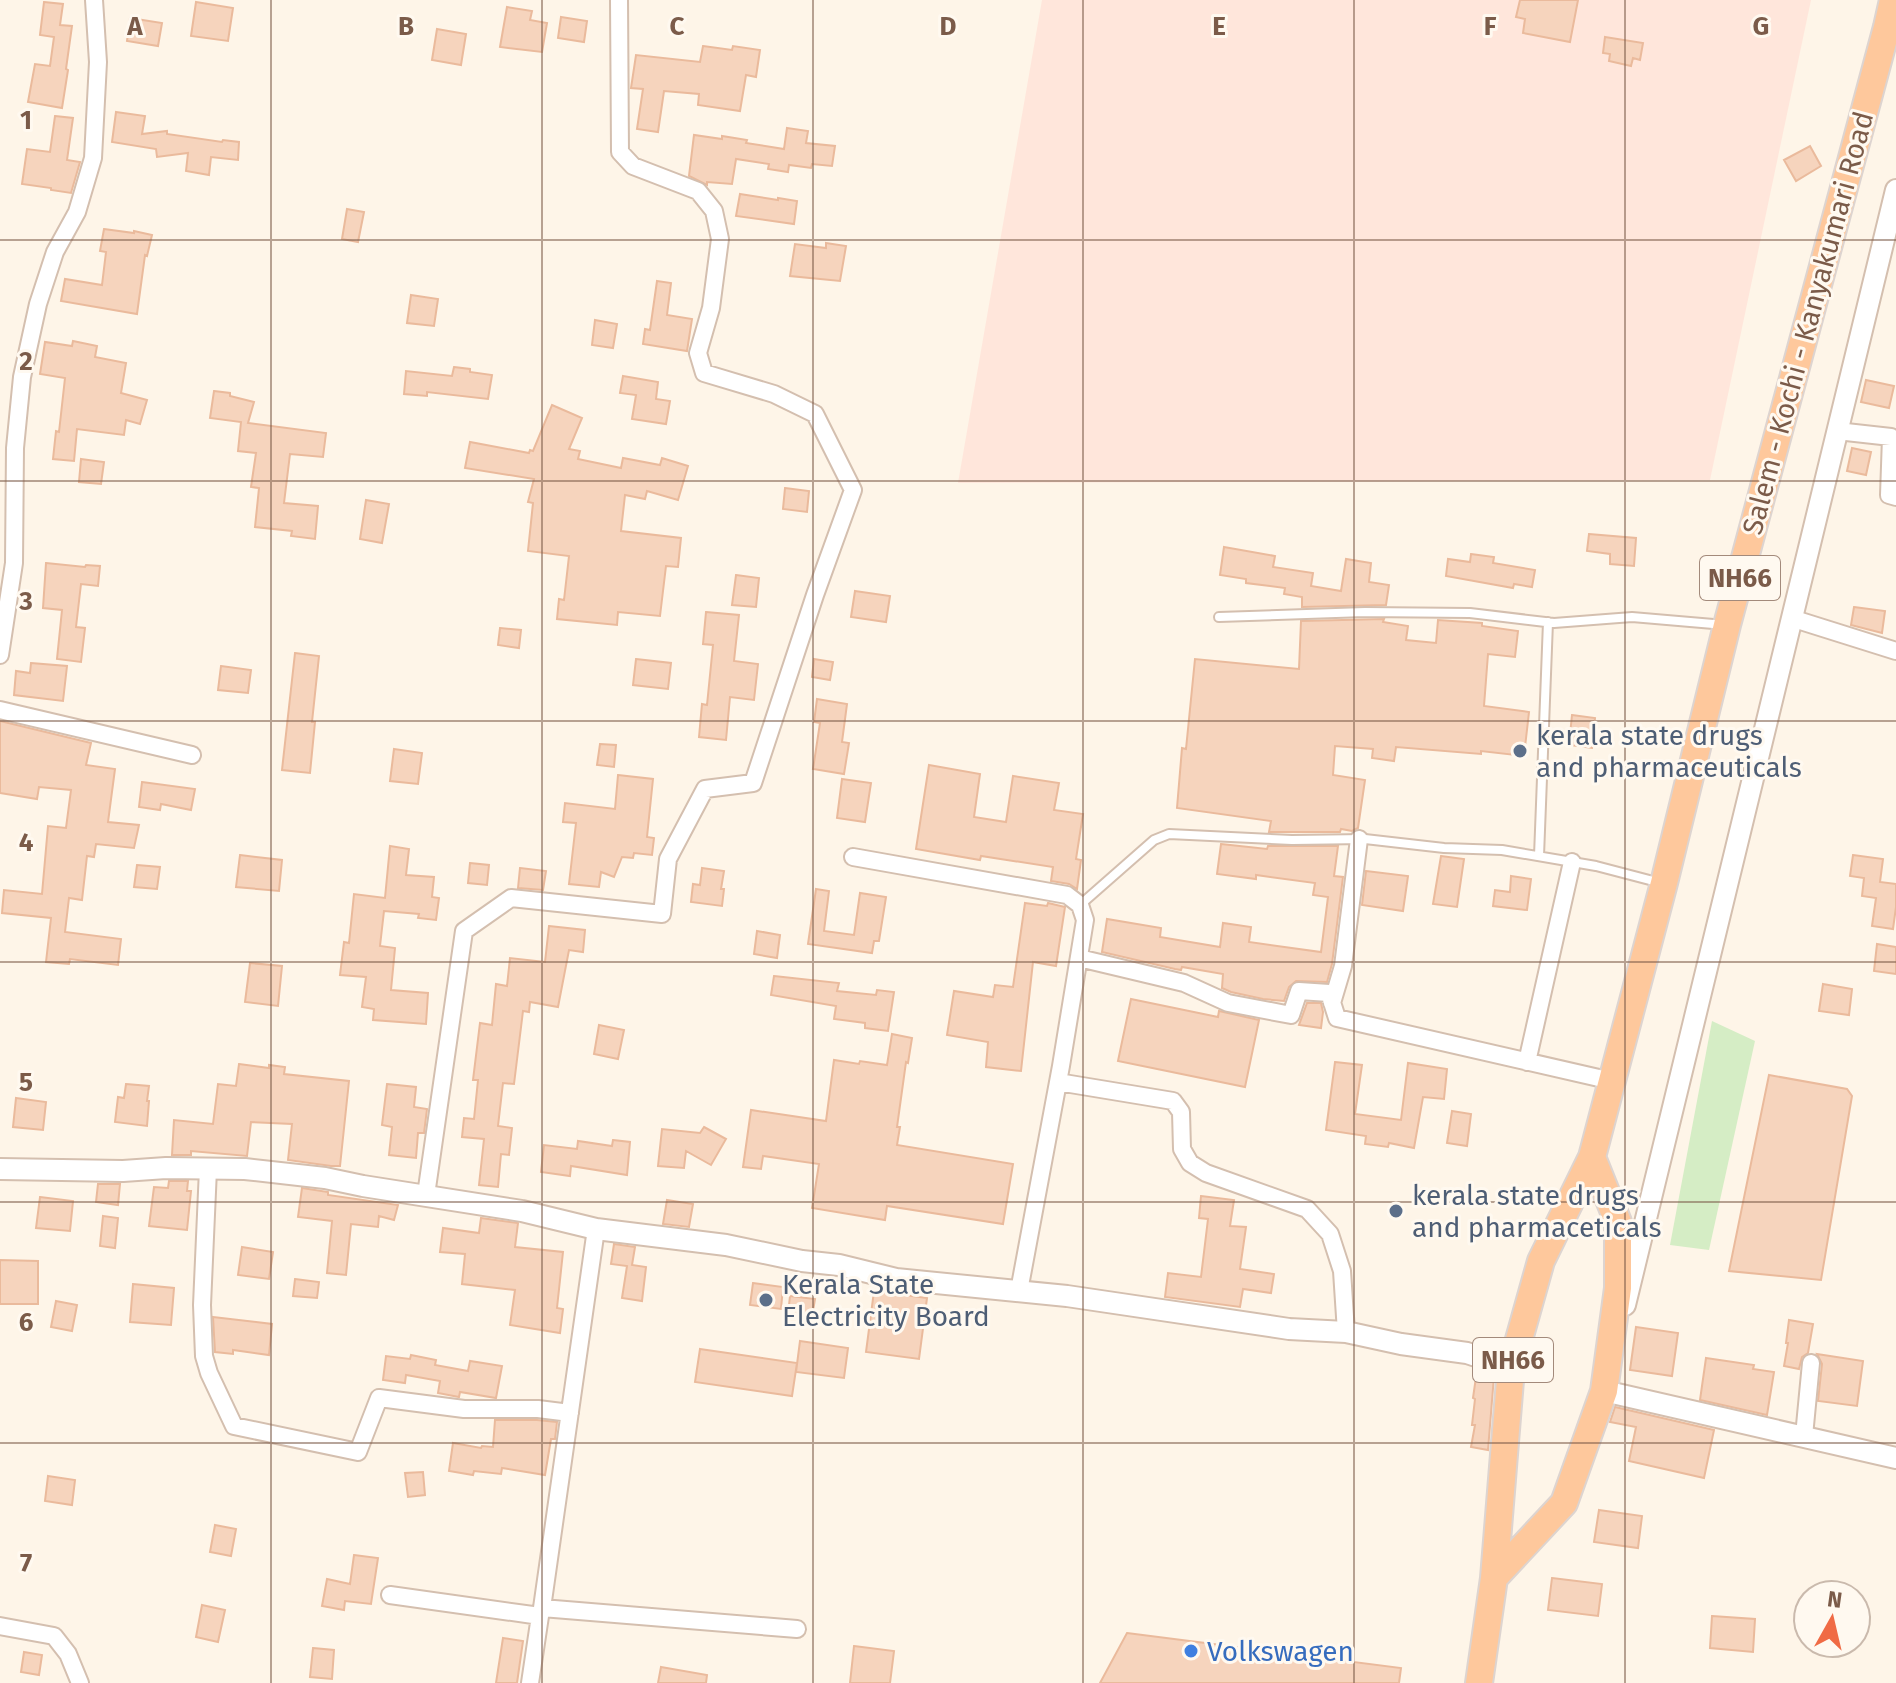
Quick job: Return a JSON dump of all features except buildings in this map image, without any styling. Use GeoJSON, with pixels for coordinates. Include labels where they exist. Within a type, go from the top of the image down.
{"type":"FeatureCollection","features":[{"type":"Feature","properties":{"kind":"highway","name":"Salem - Kochi - Kanyakumari Road"},"geometry":{"type":"LineString","coordinates":[[1592,1157],[1727,625],[1893,0]]}},
{"type":"Feature","properties":{"kind":"highway"},"geometry":{"type":"LineString","coordinates":[[1494,1578],[1564,1503],[1604,1391],[1618,1288],[1618,1222],[1592,1157]]}},
{"type":"Feature","properties":{"kind":"highway","name":"NH66"},"geometry":{"type":"LineString","coordinates":[[1479,1683],[1494,1578],[1511,1368],[1541,1261],[1592,1157]]}},
{"type":"Feature","properties":{"kind":"street"},"geometry":{"type":"LineString","coordinates":[[0,655],[14,563],[15,448],[22,377],[46,278],[55,252],[77,212],[93,158],[98,62],[94,0]]}},
{"type":"Feature","properties":{"kind":"street"},"geometry":{"type":"LineString","coordinates":[[426,1195],[464,931],[511,898],[662,914],[668,859],[705,789],[753,783],[853,490],[815,414],[774,394],[704,373],[698,353],[711,308],[720,239],[714,211],[698,191],[633,166],[620,152],[619,0]]}},
{"type":"Feature","properties":{"kind":"street"},"geometry":{"type":"LineString","coordinates":[[1896,190],[1604,1391],[1896,1458]]}},
{"type":"Feature","properties":{"kind":"street"},"geometry":{"type":"LineString","coordinates":[[1837,431],[1891,437],[1889,495],[1896,497]]}},
{"type":"Feature","properties":{"kind":"street"},"geometry":{"type":"LineString","coordinates":[[1791,618],[1896,651]]}},
{"type":"Feature","properties":{"kind":"street"},"geometry":{"type":"LineString","coordinates":[[0,710],[192,755]]}},
{"type":"Feature","properties":{"kind":"street"},"geometry":{"type":"LineString","coordinates":[[1332,1003],[1343,966],[1359,839]]}},
{"type":"Feature","properties":{"kind":"street"},"geometry":{"type":"LineString","coordinates":[[853,857],[1067,895],[1080,905],[1085,920],[1079,958],[1019,1291]]}},
{"type":"Feature","properties":{"kind":"street"},"geometry":{"type":"LineString","coordinates":[[1527,1062],[1572,862]]}},
{"type":"Feature","properties":{"kind":"street"},"geometry":{"type":"LineString","coordinates":[[1079,958],[1184,983],[1228,1003],[1291,1015],[1299,991],[1329,993],[1337,1018],[1612,1081]]}},
{"type":"Feature","properties":{"kind":"street"},"geometry":{"type":"LineString","coordinates":[[1058,1082],[1173,1101],[1181,1112],[1182,1149],[1190,1163],[1206,1173],[1307,1209],[1330,1234],[1342,1271],[1346,1332]]}},
{"type":"Feature","properties":{"kind":"street"},"geometry":{"type":"LineString","coordinates":[[0,1169],[245,1169],[300,1175],[522,1211],[596,1229],[726,1245],[802,1261],[839,1265],[896,1279],[1137,1306],[1289,1329],[1346,1332],[1401,1344],[1467,1353],[1511,1368]]}},
{"type":"Feature","properties":{"kind":"street"},"geometry":{"type":"LineString","coordinates":[[208,1169],[202,1305],[204,1356],[234,1426],[358,1452],[379,1398],[464,1409],[538,1409],[570,1413]]}},
{"type":"Feature","properties":{"kind":"street"},"geometry":{"type":"LineString","coordinates":[[530,1683],[596,1229]]}},
{"type":"Feature","properties":{"kind":"street"},"geometry":{"type":"LineString","coordinates":[[1804,1436],[1811,1363]]}},
{"type":"Feature","properties":{"kind":"street"},"geometry":{"type":"LineString","coordinates":[[390,1595],[541,1612],[797,1629]]}},
{"type":"Feature","properties":{"kind":"street"},"geometry":{"type":"LineString","coordinates":[[0,1626],[54,1636],[68,1654],[80,1683]]}},
{"type":"Feature","properties":{"kind":"lane"},"geometry":{"type":"LineString","coordinates":[[1219,617],[1365,612],[1470,613],[1548,622],[1632,617],[1727,625]]}},
{"type":"Feature","properties":{"kind":"lane"},"geometry":{"type":"LineString","coordinates":[[1539,856],[1548,622]]}},
{"type":"Feature","properties":{"kind":"lane"},"geometry":{"type":"LineString","coordinates":[[1080,905],[1154,840],[1169,834],[1292,840],[1359,839],[1444,848],[1502,850],[1664,883]]}},
{"type":"Feature","properties":{"kind":"shaded area"},"geometry":{"type":"Polygon","coordinates":[[[1042,0],[1811,0],[1710,480],[958,483],[1042,0]]]}},
{"type":"Feature","properties":{"kind":"green space"},"geometry":{"type":"Polygon","coordinates":[[[1712,1021],[1755,1041],[1709,1250],[1670,1245],[1712,1021]]]}},
{"type":"Feature","properties":{"kind":"place","name":"kerala state drugs and pharmaceuticals"},"geometry":{"type":"Point","coordinates":[1520,751]}},
{"type":"Feature","properties":{"kind":"place","name":"kerala state drugs and pharmaceticals"},"geometry":{"type":"Point","coordinates":[1396,1211]}},
{"type":"Feature","properties":{"kind":"place","name":"Kerala State Electricity Board"},"geometry":{"type":"Point","coordinates":[766,1300]}},
{"type":"Feature","properties":{"kind":"place","name":"Volkswagen"},"geometry":{"type":"Point","coordinates":[1191,1651]}}]}
